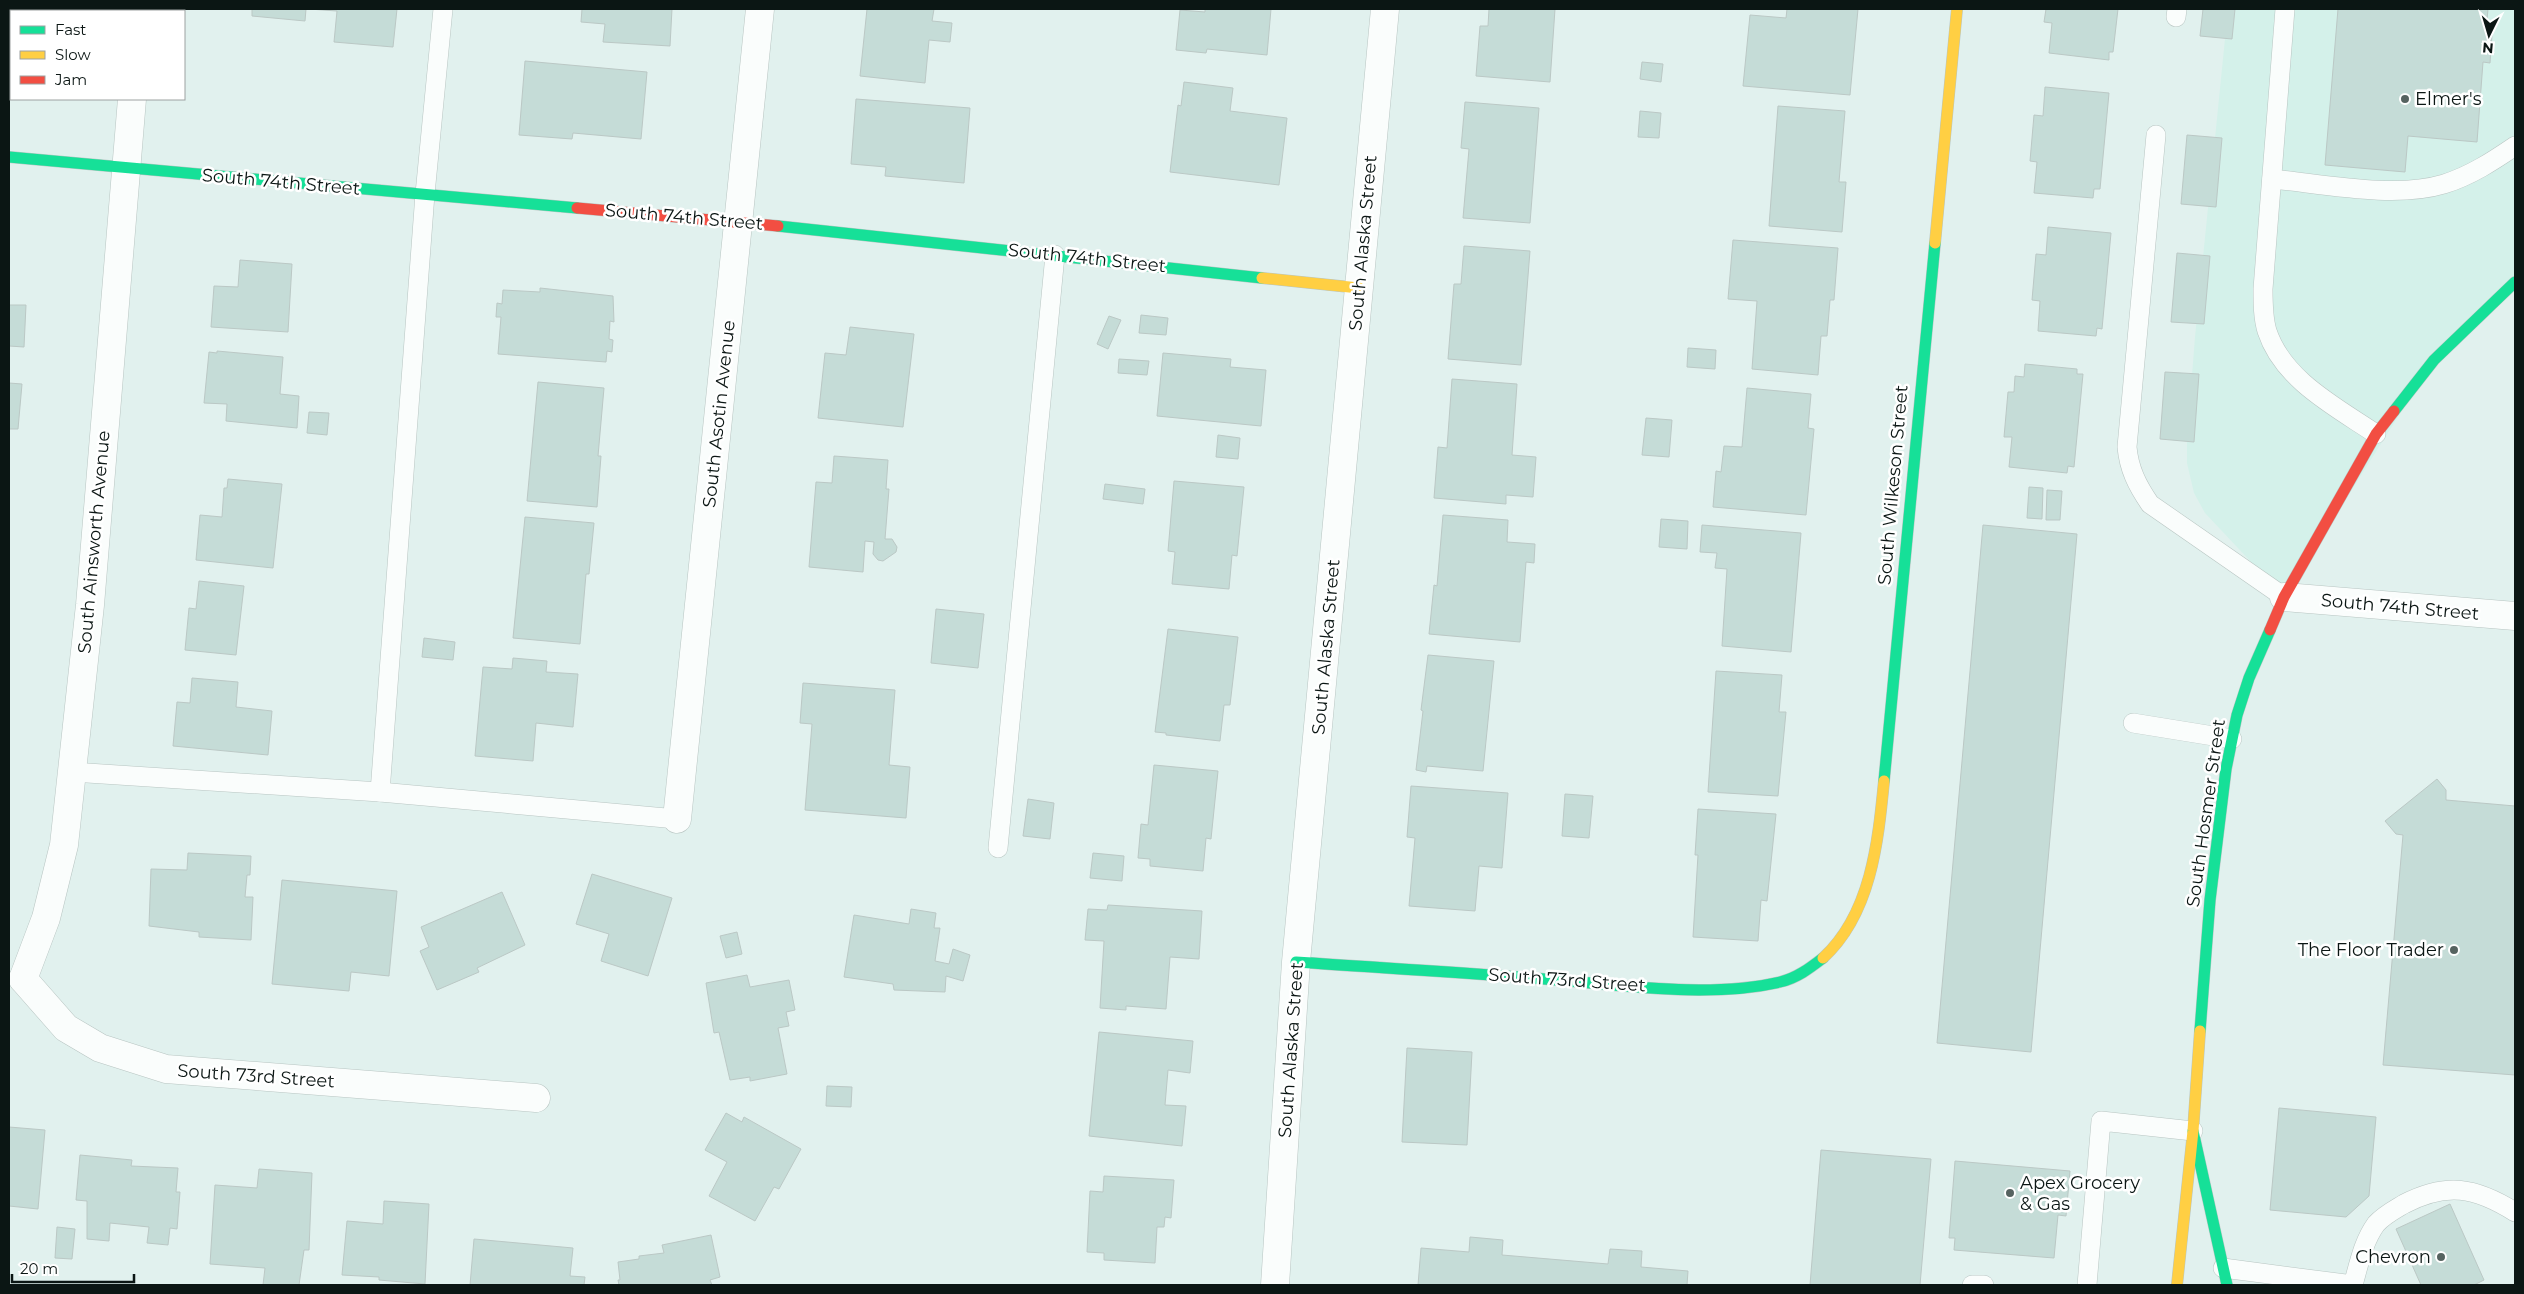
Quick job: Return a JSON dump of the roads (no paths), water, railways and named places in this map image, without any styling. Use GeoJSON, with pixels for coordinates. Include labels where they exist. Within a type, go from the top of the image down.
{"type":"FeatureCollection","features":[{"type":"Feature","properties":{"kind":"street","name":"South Asotin Avenue"},"geometry":{"type":"LineString","coordinates":[[678,819],[760,9]]}},
{"type":"Feature","properties":{"kind":"street","name":"South Alaska Street"},"geometry":{"type":"LineString","coordinates":[[1275,1285],[1296,962],[1385,9]]}},
{"type":"Feature","properties":{"kind":"street","name":"South Wilkeson Street"},"geometry":{"type":"LineString","coordinates":[[1830,953],[1848,931],[1864,900],[1873,866],[1881,814],[1956,9]]}},
{"type":"Feature","properties":{"kind":"street","name":"South Ainsworth Avenue"},"geometry":{"type":"LineString","coordinates":[[16,982],[46,918],[64,844],[90,605],[124,168],[132,100]]}},
{"type":"Feature","properties":{"kind":"street","name":"South 74th Street"},"geometry":{"type":"LineString","coordinates":[[9,157],[739,222],[1359,288]]}},
{"type":"Feature","properties":{"kind":"street","name":"South Hosmer Street"},"geometry":{"type":"LineString","coordinates":[[2177,1285],[2194,1131],[2210,900],[2226,769],[2232,739],[2249,678],[2284,597],[2376,434],[2434,360],[2515,282]]}},
{"type":"Feature","properties":{"kind":"street","name":"South 74th Street"},"geometry":{"type":"LineString","coordinates":[[2284,597],[2515,616]]}},
{"type":"Feature","properties":{"kind":"street","name":"South 73rd Street"},"geometry":{"type":"LineString","coordinates":[[1296,962],[1646,986],[1714,988],[1749,987],[1777,983],[1803,973],[1830,953]]}},
{"type":"Feature","properties":{"kind":"street","name":"South 73rd Street"},"geometry":{"type":"LineString","coordinates":[[16,982],[66,1028],[100,1048],[166,1069],[536,1098]]}},
{"type":"Feature","properties":{"kind":"street"},"geometry":{"type":"LineString","coordinates":[[2194,1131],[2225,1277]]}},
{"type":"Feature","properties":{"kind":"lane"},"geometry":{"type":"LineString","coordinates":[[380,792],[425,194],[443,9]]}},
{"type":"Feature","properties":{"kind":"lane"},"geometry":{"type":"LineString","coordinates":[[2285,9],[2263,289],[2267,330],[2282,362],[2301,380],[2376,434]]}},
{"type":"Feature","properties":{"kind":"lane"},"geometry":{"type":"LineString","coordinates":[[2156,135],[2127,447],[2129,467],[2139,488],[2150,504],[2284,597]]}},
{"type":"Feature","properties":{"kind":"lane"},"geometry":{"type":"LineString","coordinates":[[2272,179],[2389,191],[2420,189],[2465,176],[2515,146]]}},
{"type":"Feature","properties":{"kind":"lane"},"geometry":{"type":"LineString","coordinates":[[998,848],[1055,255]]}},
{"type":"Feature","properties":{"kind":"lane"},"geometry":{"type":"LineString","coordinates":[[2133,723],[2232,739]]}},
{"type":"Feature","properties":{"kind":"lane"},"geometry":{"type":"LineString","coordinates":[[72,772],[380,792],[678,819]]}},
{"type":"Feature","properties":{"kind":"lane"},"geometry":{"type":"LineString","coordinates":[[2087,1285],[2101,1121],[2194,1131]]}},
{"type":"Feature","properties":{"kind":"lane"},"geometry":{"type":"LineString","coordinates":[[2225,1277],[2353,1285],[2366,1243],[2376,1224],[2391,1211],[2424,1194],[2452,1189],[2496,1200],[2515,1212]]}},
{"type":"Feature","properties":{"kind":"lane"},"geometry":{"type":"LineString","coordinates":[[1972,1285],[1984,1285]]}},
{"type":"Feature","properties":{"kind":"place","name":"Elmer's"},"geometry":{"type":"Point","coordinates":[2405,99]}},
{"type":"Feature","properties":{"kind":"place","name":"The Floor Trader"},"geometry":{"type":"Point","coordinates":[2454,950]}},
{"type":"Feature","properties":{"kind":"place","name":"Apex Grocery & Gas"},"geometry":{"type":"Point","coordinates":[2010,1193]}},
{"type":"Feature","properties":{"kind":"place","name":"Chevron"},"geometry":{"type":"Point","coordinates":[2441,1257]}}]}
